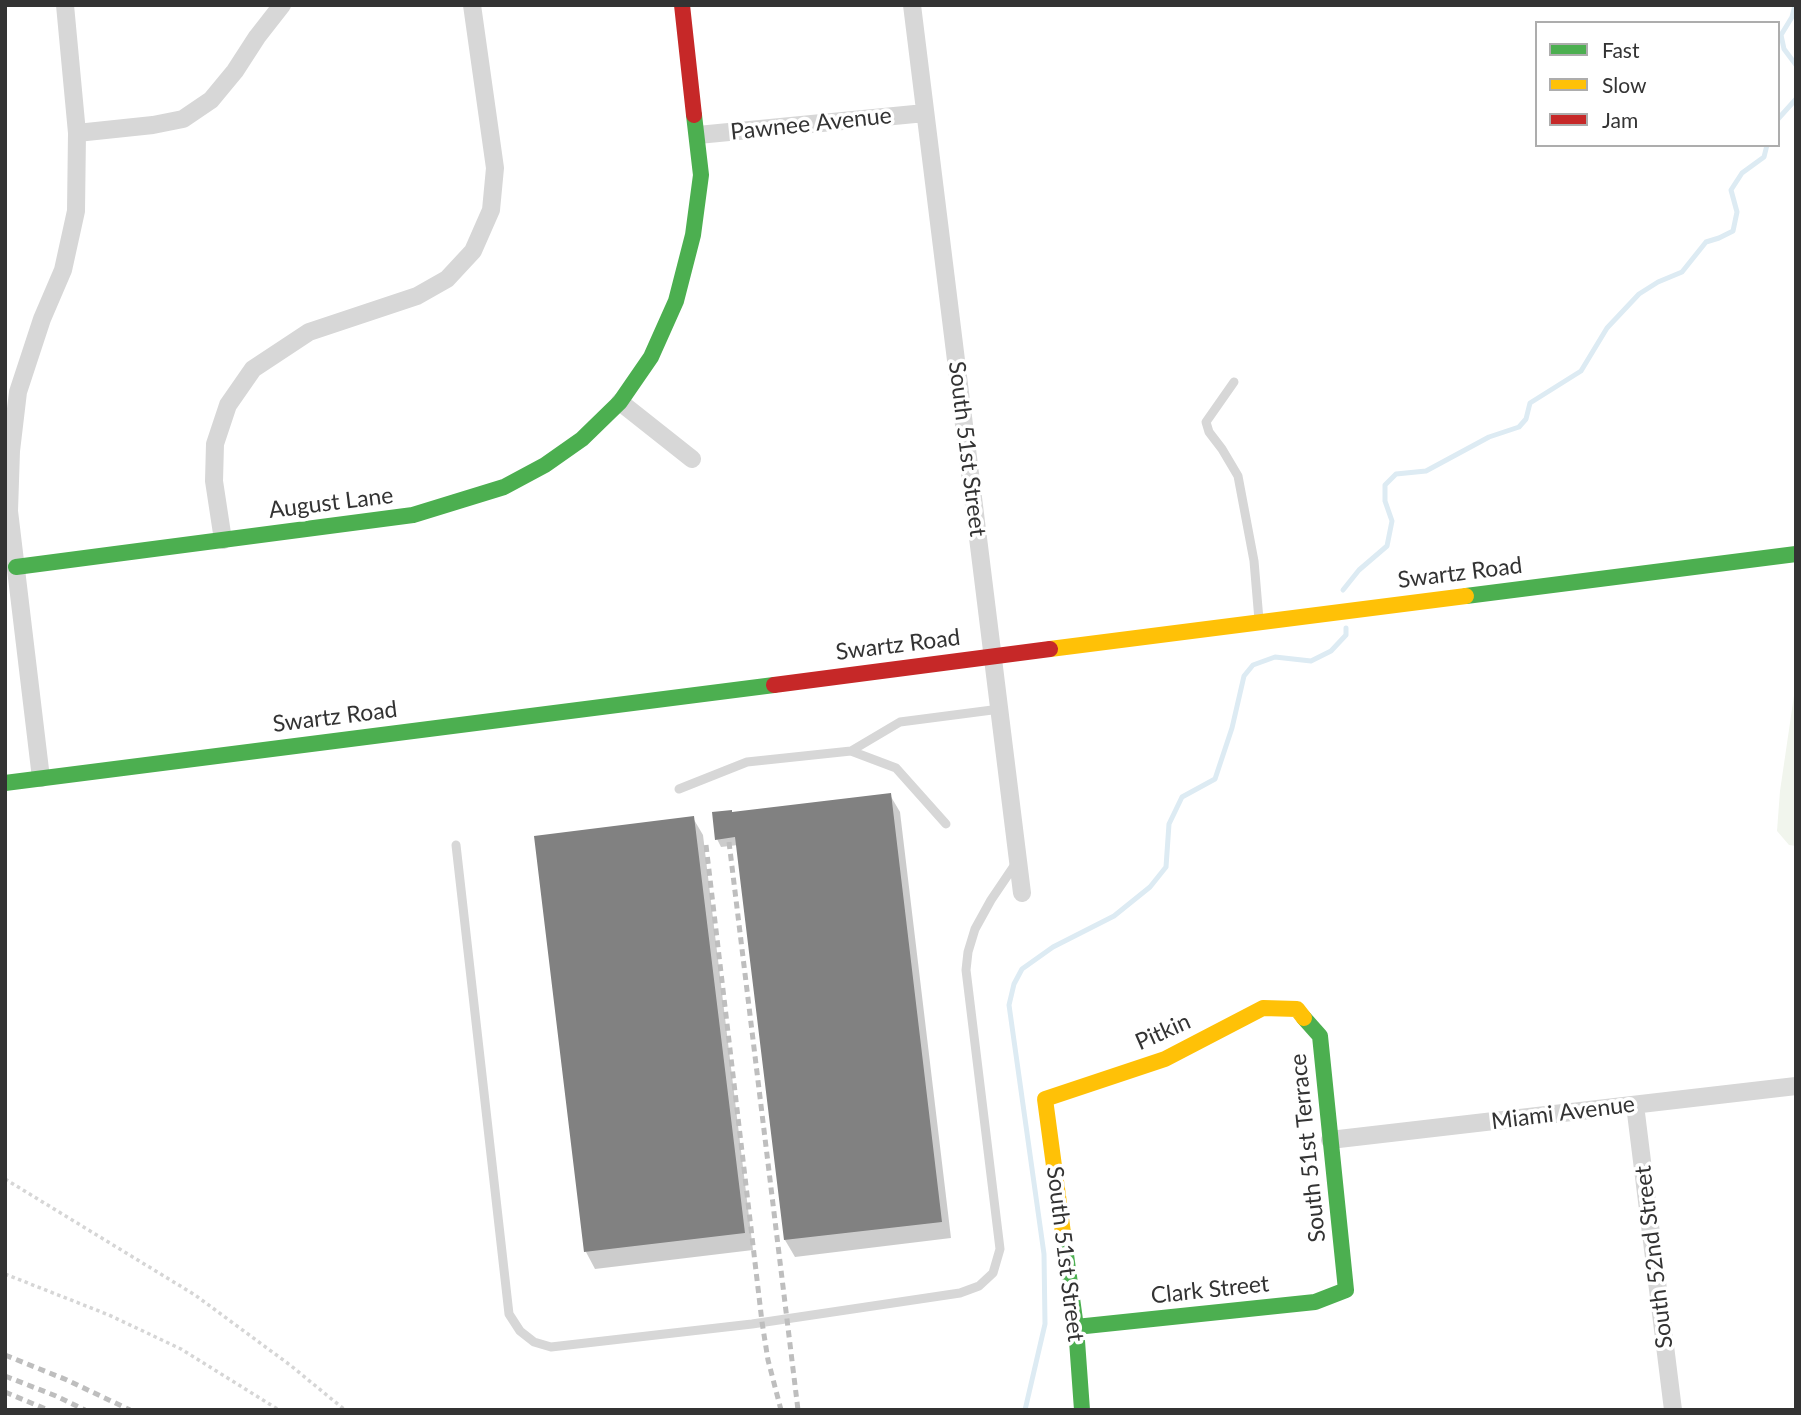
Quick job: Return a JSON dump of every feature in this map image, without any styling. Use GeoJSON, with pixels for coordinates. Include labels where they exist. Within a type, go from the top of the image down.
{"type":"FeatureCollection","features":[{"type":"Feature","properties":{"kind":"street"},"geometry":{"type":"LineString","coordinates":[[41,778],[9,511],[11,451],[19,392],[42,319],[63,270],[76,211],[76,133],[65,5]]}},
{"type":"Feature","properties":{"kind":"street"},"geometry":{"type":"LineString","coordinates":[[76,133],[183,119],[211,100],[282,5]]}},
{"type":"Feature","properties":{"kind":"street"},"geometry":{"type":"LineString","coordinates":[[223,540],[214,481],[215,444],[228,405],[253,369],[309,332],[417,296],[447,279],[473,251],[491,210],[495,168],[472,5]]}},
{"type":"Feature","properties":{"kind":"street","name":"August Lane"},"geometry":{"type":"LineString","coordinates":[[16,567],[413,515],[504,488],[545,465],[582,439],[620,402],[651,357],[676,301],[693,235],[701,175],[682,5]]}},
{"type":"Feature","properties":{"kind":"street","name":"South 51st Street"},"geometry":{"type":"LineString","coordinates":[[912,5],[1022,893]]}},
{"type":"Feature","properties":{"kind":"street","name":"Pawnee Avenue"},"geometry":{"type":"LineString","coordinates":[[698,135],[925,113]]}},
{"type":"Feature","properties":{"kind":"street"},"geometry":{"type":"LineString","coordinates":[[620,402],[691,459]]}},
{"type":"Feature","properties":{"kind":"street","name":"Swartz Road"},"geometry":{"type":"LineString","coordinates":[[5,783],[1796,554]]}},
{"type":"Feature","properties":{"kind":"street","name":"Pitkin"},"geometry":{"type":"LineString","coordinates":[[1045,1099],[1165,1059],[1263,1009],[1297,1009]]}},
{"type":"Feature","properties":{"kind":"street","name":"South 51st Terrace"},"geometry":{"type":"LineString","coordinates":[[1297,1009],[1320,1036],[1346,1290]]}},
{"type":"Feature","properties":{"kind":"street","name":"Miami Avenue"},"geometry":{"type":"LineString","coordinates":[[1330,1140],[1796,1086]]}},
{"type":"Feature","properties":{"kind":"street","name":"South 51st Street"},"geometry":{"type":"LineString","coordinates":[[1045,1099],[1076,1327],[1083,1410]]}},
{"type":"Feature","properties":{"kind":"street","name":"South 52nd Street"},"geometry":{"type":"LineString","coordinates":[[1635,1105],[1673,1410]]}},
{"type":"Feature","properties":{"kind":"street","name":"Clark Street"},"geometry":{"type":"LineString","coordinates":[[1076,1327],[1315,1302],[1346,1290]]}},
{"type":"Feature","properties":{"kind":"lane"},"geometry":{"type":"LineString","coordinates":[[1234,382],[1206,422],[1209,432],[1238,476],[1254,561],[1259,622]]}},
{"type":"Feature","properties":{"kind":"lane"},"geometry":{"type":"LineString","coordinates":[[679,789],[747,762],[851,751],[900,722],[1000,709]]}},
{"type":"Feature","properties":{"kind":"lane"},"geometry":{"type":"LineString","coordinates":[[851,751],[897,768],[946,824]]}},
{"type":"Feature","properties":{"kind":"lane"},"geometry":{"type":"LineString","coordinates":[[456,845],[509,1314],[520,1331],[534,1342],[551,1347],[752,1324],[960,1293],[979,1286],[993,1273],[1000,1249],[966,970],[975,929],[990,900],[1018,858]]}},
{"type":"Feature","properties":{"kind":"path"},"geometry":{"type":"LineString","coordinates":[[5,1179],[195,1294],[345,1410]]}},
{"type":"Feature","properties":{"kind":"path"},"geometry":{"type":"LineString","coordinates":[[5,1274],[109,1315],[181,1349],[279,1410]]}},
{"type":"Feature","properties":{"kind":"shaded area"},"geometry":{"type":"Polygon","coordinates":[[[1796,682],[1796,846],[1789,845],[1777,831],[1796,682]]]}},
{"type":"Feature","properties":{"kind":"building"},"geometry":{"type":"Polygon","coordinates":[[[891,793],[942,1222],[784,1240],[735,837],[715,840],[712,812],[732,812],[891,793]]]}},
{"type":"Feature","properties":{"kind":"building"},"geometry":{"type":"Polygon","coordinates":[[[694,816],[745,1233],[584,1252],[534,836],[694,816]]]}},
{"type":"Feature","properties":{"kind":"waterway"},"geometry":{"type":"LineString","coordinates":[[1795,5],[1792,17],[1781,35],[1784,49],[1796,65]]}},
{"type":"Feature","properties":{"kind":"waterway"},"geometry":{"type":"LineString","coordinates":[[1780,117],[1796,99]]}},
{"type":"Feature","properties":{"kind":"waterway"},"geometry":{"type":"LineString","coordinates":[[1343,590],[1359,570],[1387,546],[1392,521],[1385,501],[1385,485],[1396,474],[1426,471],[1489,437],[1519,427],[1526,419],[1530,403],[1581,371],[1607,328],[1639,294],[1682,272],[1706,242],[1733,231],[1737,212],[1731,190],[1742,173],[1764,157],[1766,147]]}},
{"type":"Feature","properties":{"kind":"waterway"},"geometry":{"type":"LineString","coordinates":[[1025,1410],[1045,1324],[1044,1254],[1009,1005],[1014,984],[1022,969],[1053,947],[1114,916],[1150,887],[1166,867],[1169,824],[1182,797],[1215,779],[1232,728],[1244,676],[1253,665],[1275,657],[1311,661],[1331,651],[1346,635],[1346,628]]}},
{"type":"Feature","properties":{"kind":"railway"},"geometry":{"type":"LineString","coordinates":[[729,842],[798,1410]]}},
{"type":"Feature","properties":{"kind":"railway"},"geometry":{"type":"LineString","coordinates":[[706,845],[762,1322],[768,1360],[781,1410]]}},
{"type":"Feature","properties":{"kind":"railway"},"geometry":{"type":"LineString","coordinates":[[5,1355],[130,1410]]}},
{"type":"Feature","properties":{"kind":"railway"},"geometry":{"type":"LineString","coordinates":[[5,1376],[85,1410]]}},
{"type":"Feature","properties":{"kind":"railway"},"geometry":{"type":"LineString","coordinates":[[5,1392],[48,1410]]}},
{"type":"Feature","properties":{"kind":"traffic: fast"},"geometry":{"type":"LineString","coordinates":[[16,567],[413,515],[504,487],[545,465],[582,439],[620,402],[651,357],[676,301],[693,235],[701,175],[694,115]]}},
{"type":"Feature","properties":{"kind":"traffic: fast"},"geometry":{"type":"LineString","coordinates":[[1466,596],[1796,554]]}},
{"type":"Feature","properties":{"kind":"traffic: fast"},"geometry":{"type":"LineString","coordinates":[[5,783],[774,685]]}},
{"type":"Feature","properties":{"kind":"traffic: fast"},"geometry":{"type":"LineString","coordinates":[[1076,1327],[1315,1302],[1346,1290],[1320,1036],[1304,1018]]}},
{"type":"Feature","properties":{"kind":"traffic: fast"},"geometry":{"type":"LineString","coordinates":[[1063,1233],[1076,1327],[1082,1410]]}},
{"type":"Feature","properties":{"kind":"traffic: slow"},"geometry":{"type":"LineString","coordinates":[[1050,649],[1466,596]]}},
{"type":"Feature","properties":{"kind":"traffic: slow"},"geometry":{"type":"LineString","coordinates":[[1063,1233],[1045,1099],[1165,1059],[1263,1008],[1297,1009],[1304,1018]]}},
{"type":"Feature","properties":{"kind":"traffic: jam"},"geometry":{"type":"LineString","coordinates":[[682,5],[694,115]]}},
{"type":"Feature","properties":{"kind":"traffic: jam"},"geometry":{"type":"LineString","coordinates":[[774,685],[1050,649]]}}]}
